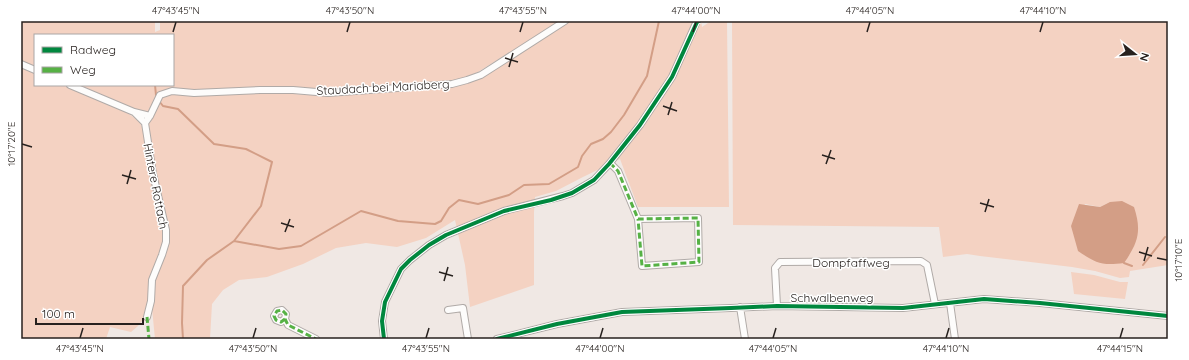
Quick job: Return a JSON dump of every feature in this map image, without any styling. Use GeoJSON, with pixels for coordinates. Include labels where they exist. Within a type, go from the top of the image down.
{"type":"FeatureCollection","features":[{"type":"Feature","properties":{"kind":"street","name":"Staudach bei Mariaberg"},"geometry":{"type":"LineString","coordinates":[[145,123],[156,106],[160,95],[172,91],[194,93],[293,90],[328,93],[452,84],[481,75],[565,21]]}},
{"type":"Feature","properties":{"kind":"street"},"geometry":{"type":"LineString","coordinates":[[384,339],[382,320],[385,302],[401,269],[414,256],[446,235],[504,211],[551,200],[572,193],[594,180],[610,163],[640,125],[672,77],[697,21]]}},
{"type":"Feature","properties":{"kind":"street"},"geometry":{"type":"LineString","coordinates":[[21,64],[34,70]]}},
{"type":"Feature","properties":{"kind":"street"},"geometry":{"type":"LineString","coordinates":[[72,86],[134,112],[150,116]]}},
{"type":"Feature","properties":{"kind":"street"},"geometry":{"type":"LineString","coordinates":[[134,112],[145,123]]}},
{"type":"Feature","properties":{"kind":"street","name":"Hintere Rottach"},"geometry":{"type":"LineString","coordinates":[[145,123],[153,174],[166,230],[166,242],[152,280],[151,301],[147,318]]}},
{"type":"Feature","properties":{"kind":"street"},"geometry":{"type":"LineString","coordinates":[[610,163],[618,171],[638,219],[642,266],[699,262],[698,218],[638,219]]}},
{"type":"Feature","properties":{"kind":"street","name":"Dompfaffweg"},"geometry":{"type":"LineString","coordinates":[[777,306],[775,268],[780,262],[921,261],[927,265],[935,304]]}},
{"type":"Feature","properties":{"kind":"street","name":"Schwalbenweg"},"geometry":{"type":"LineString","coordinates":[[497,339],[557,324],[622,312],[740,307],[777,306],[903,308],[991,300],[1040,303],[1168,316]]}},
{"type":"Feature","properties":{"kind":"street"},"geometry":{"type":"LineString","coordinates":[[950,303],[955,339]]}},
{"type":"Feature","properties":{"kind":"street"},"geometry":{"type":"LineString","coordinates":[[740,307],[745,339]]}},
{"type":"Feature","properties":{"kind":"street"},"geometry":{"type":"LineString","coordinates":[[448,310],[463,308],[468,339]]}},
{"type":"Feature","properties":{"kind":"street"},"geometry":{"type":"LineString","coordinates":[[285,319],[288,325],[316,339]]}},
{"type":"Feature","properties":{"kind":"shaded area"},"geometry":{"type":"Polygon","coordinates":[[[21,21],[155,21],[155,32],[160,30],[160,21],[560,21],[478,72],[465,78],[452,81],[323,89],[293,87],[177,94],[194,96],[262,92],[327,96],[453,87],[468,83],[483,76],[570,21],[701,21],[702,27],[711,21],[727,21],[729,207],[638,207],[620,159],[556,191],[535,197],[534,285],[470,307],[465,265],[455,220],[426,238],[397,247],[366,243],[336,248],[303,264],[267,277],[239,280],[223,290],[212,304],[210,339],[155,339],[152,308],[138,326],[131,332],[110,327],[106,339],[21,339],[21,67],[34,73],[34,86],[65,86],[117,107],[139,121],[144,131],[167,242],[154,172],[147,122],[138,113],[119,102],[79,86],[174,86],[174,34],[34,34],[34,68],[21,61],[21,21]]]}},
{"type":"Feature","properties":{"kind":"shaded area"},"geometry":{"type":"Polygon","coordinates":[[[732,21],[1168,21],[1168,265],[1130,271],[1129,277],[1120,278],[1095,271],[1072,267],[967,254],[943,257],[939,227],[733,225],[732,21]],[[1110,202],[1100,207],[1085,204],[1071,226],[1110,202]]]}},
{"type":"Feature","properties":{"kind":"shaded area"},"geometry":{"type":"Polygon","coordinates":[[[1122,201],[1134,207],[1138,223],[1137,236],[1133,249],[1124,263],[1099,263],[1078,251],[1071,226],[1079,204],[1100,207],[1110,202],[1122,201]]]}},
{"type":"Feature","properties":{"kind":"shaded area"},"geometry":{"type":"Polygon","coordinates":[[[1071,272],[1094,275],[1120,282],[1128,282],[1125,299],[1074,294],[1071,272]]]}},
{"type":"Feature","properties":{"kind":"waterway"},"geometry":{"type":"LineString","coordinates":[[183,339],[183,286],[207,260],[234,241],[279,249],[301,246],[361,211],[398,221],[435,224],[441,221],[449,208],[459,200],[478,204],[509,195],[524,185],[549,184],[578,167],[582,156],[591,144],[603,139],[611,132],[624,115],[647,76],[659,21]]}},
{"type":"Feature","properties":{"kind":"waterway"},"geometry":{"type":"LineString","coordinates":[[155,86],[157,97]]}},
{"type":"Feature","properties":{"kind":"waterway"},"geometry":{"type":"LineString","coordinates":[[159,101],[163,106],[178,109],[214,144],[246,149],[272,162],[261,206],[234,241]]}},
{"type":"Feature","properties":{"kind":"waterway"},"geometry":{"type":"LineString","coordinates":[[1143,265],[1165,237]]}},
{"type":"Feature","properties":{"kind":"waterway"},"geometry":{"type":"LineString","coordinates":[[1124,263],[1132,266]]}},
{"type":"Feature","properties":{"kind":"marked path"},"geometry":{"type":"LineString","coordinates":[[610,163],[618,171],[638,219],[698,218],[699,262],[642,266],[638,219]]}},
{"type":"Feature","properties":{"kind":"marked path"},"geometry":{"type":"LineString","coordinates":[[285,319],[281,322],[276,320],[274,316],[277,311],[282,310],[286,314],[285,319],[288,325],[316,339]]}},
{"type":"Feature","properties":{"kind":"marked path"},"geometry":{"type":"LineString","coordinates":[[147,317],[149,339]]}},
{"type":"Feature","properties":{"kind":"cycle path"},"geometry":{"type":"LineString","coordinates":[[384,339],[382,321],[385,302],[401,269],[429,245],[446,235],[504,211],[551,200],[572,193],[594,180],[609,164],[640,125],[672,77],[697,22],[699,21]]}},
{"type":"Feature","properties":{"kind":"cycle path"},"geometry":{"type":"LineString","coordinates":[[497,339],[557,324],[622,312],[777,306],[903,308],[984,299],[1168,316]]}}]}
